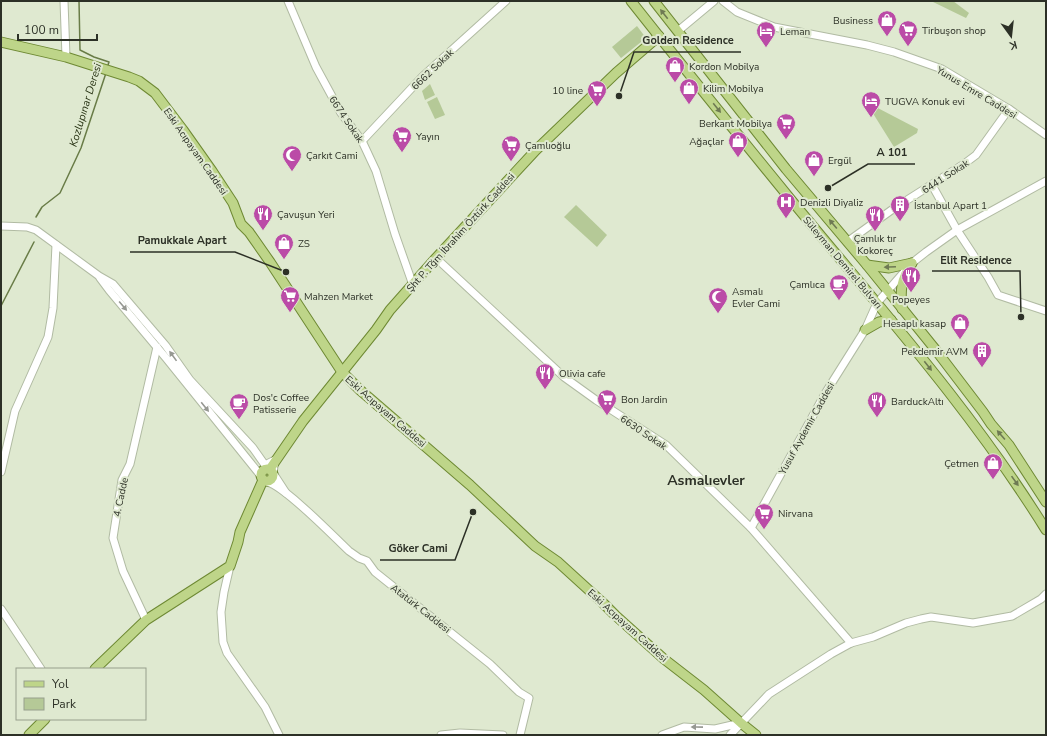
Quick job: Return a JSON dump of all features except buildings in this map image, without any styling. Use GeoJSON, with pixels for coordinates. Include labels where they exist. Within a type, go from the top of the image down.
{"type":"FeatureCollection","features":[{"type":"Feature","properties":{"kind":"main road","name":"Süleyman Demirel Bulvarı"},"geometry":{"type":"LineString","coordinates":[[631,1],[792,201],[891,320],[999,458],[1022,491],[1046,530]]}},
{"type":"Feature","properties":{"kind":"main road","name":"Süleyman Demirel Bulvarı"},"geometry":{"type":"LineString","coordinates":[[654,1],[786,169],[902,308],[991,424],[1009,445],[1046,502]]}},
{"type":"Feature","properties":{"kind":"main road","name":"Şht P. Tğm İbrahim Öztürk Caddesi"},"geometry":{"type":"LineString","coordinates":[[264,480],[273,479],[269,469],[303,421],[390,310],[436,258],[536,150],[616,73],[659,36]]}},
{"type":"Feature","properties":{"kind":"main road","name":"Eski Acıpayam Caddesi"},"geometry":{"type":"LineString","coordinates":[[1,42],[66,57],[139,81],[155,93],[212,171],[233,203],[241,224],[264,252],[342,372],[376,404],[402,424],[470,485],[535,546],[558,562],[664,659],[709,695],[737,723],[756,735]]}},
{"type":"Feature","properties":{"kind":"main road"},"geometry":{"type":"LineString","coordinates":[[867,265],[889,268],[912,263]]}},
{"type":"Feature","properties":{"kind":"main road"},"geometry":{"type":"LineString","coordinates":[[902,308],[901,295],[904,276],[912,263]]}},
{"type":"Feature","properties":{"kind":"main road"},"geometry":{"type":"LineString","coordinates":[[865,330],[878,322],[891,320]]}},
{"type":"Feature","properties":{"kind":"main road"},"geometry":{"type":"LineString","coordinates":[[97,668],[146,620],[230,566],[240,532],[264,480]]}},
{"type":"Feature","properties":{"kind":"main road"},"geometry":{"type":"LineString","coordinates":[[29,735],[44,720]]}},
{"type":"Feature","properties":{"kind":"street"},"geometry":{"type":"LineString","coordinates":[[64,1],[66,57]]}},
{"type":"Feature","properties":{"kind":"street","name":"6674 Sokak"},"geometry":{"type":"LineString","coordinates":[[288,1],[316,67],[341,113],[362,141],[376,171],[395,234],[413,284]]}},
{"type":"Feature","properties":{"kind":"street","name":"6662 Sokak"},"geometry":{"type":"LineString","coordinates":[[362,141],[423,76],[506,1]]}},
{"type":"Feature","properties":{"kind":"street"},"geometry":{"type":"LineString","coordinates":[[678,31],[714,1]]}},
{"type":"Feature","properties":{"kind":"street","name":"Yunus Emre Caddesi"},"geometry":{"type":"LineString","coordinates":[[723,1],[737,12],[774,26],[867,45],[894,52],[942,69],[1009,109],[1046,135]]}},
{"type":"Feature","properties":{"kind":"street","name":"6441 Sokak"},"geometry":{"type":"LineString","coordinates":[[847,242],[893,209],[976,155],[1009,109]]}},
{"type":"Feature","properties":{"kind":"street","name":"Yusuf Aydemir Caddesi"},"geometry":{"type":"LineString","coordinates":[[751,528],[826,392],[865,330],[877,303],[912,263],[957,230],[1046,181]]}},
{"type":"Feature","properties":{"kind":"street"},"geometry":{"type":"LineString","coordinates":[[932,185],[957,230],[998,295],[1046,311]]}},
{"type":"Feature","properties":{"kind":"street"},"geometry":{"type":"LineString","coordinates":[[1,226],[27,227],[36,230],[99,276],[113,284],[166,346],[190,380],[253,448],[286,493]]}},
{"type":"Feature","properties":{"kind":"street"},"geometry":{"type":"LineString","coordinates":[[1,472],[15,410],[48,337],[53,308],[56,245]]}},
{"type":"Feature","properties":{"kind":"street","name":"6630 Sokak"},"geometry":{"type":"LineString","coordinates":[[436,258],[564,377],[666,446],[751,528],[851,643]]}},
{"type":"Feature","properties":{"kind":"street"},"geometry":{"type":"LineString","coordinates":[[99,276],[264,480],[286,493]]}},
{"type":"Feature","properties":{"kind":"street","name":"4. Cadde"},"geometry":{"type":"LineString","coordinates":[[146,620],[123,571],[112,538],[122,480],[130,464],[157,347]]}},
{"type":"Feature","properties":{"kind":"street","name":"Atatürk Caddesi"},"geometry":{"type":"LineString","coordinates":[[286,493],[349,551],[358,558],[367,561],[375,572],[490,664],[519,692],[529,698],[520,735]]}},
{"type":"Feature","properties":{"kind":"street"},"geometry":{"type":"LineString","coordinates":[[230,566],[224,592],[222,612],[223,642],[227,653],[265,707],[279,735]]}},
{"type":"Feature","properties":{"kind":"street"},"geometry":{"type":"LineString","coordinates":[[730,735],[737,723],[769,694],[831,654],[851,643],[873,637],[906,623],[931,617],[973,623],[1012,616],[1041,599],[1046,594]]}},
{"type":"Feature","properties":{"kind":"street"},"geometry":{"type":"LineString","coordinates":[[1,609],[40,668]]}},
{"type":"Feature","properties":{"kind":"street"},"geometry":{"type":"LineString","coordinates":[[662,735],[684,727],[715,729],[737,723]]}},
{"type":"Feature","properties":{"kind":"street"},"geometry":{"type":"LineString","coordinates":[[441,735],[460,733],[503,735]]}},
{"type":"Feature","properties":{"kind":"green space"},"geometry":{"type":"Polygon","coordinates":[[[931,1],[953,1],[969,13],[966,18],[931,1]]]}},
{"type":"Feature","properties":{"kind":"green space"},"geometry":{"type":"Polygon","coordinates":[[[637,26],[646,38],[621,58],[612,47],[637,26]]]}},
{"type":"Feature","properties":{"kind":"green space"},"geometry":{"type":"Polygon","coordinates":[[[430,84],[435,95],[425,100],[422,91],[430,84]]]}},
{"type":"Feature","properties":{"kind":"green space"},"geometry":{"type":"Polygon","coordinates":[[[437,97],[445,115],[435,119],[427,102],[437,97]]]}},
{"type":"Feature","properties":{"kind":"green space"},"geometry":{"type":"Polygon","coordinates":[[[872,105],[918,129],[917,133],[894,147],[869,107],[872,105]]]}},
{"type":"Feature","properties":{"kind":"green space"},"geometry":{"type":"Polygon","coordinates":[[[576,205],[607,235],[597,247],[564,217],[576,205]]]}},
{"type":"Feature","properties":{"kind":"waterway","name":"Kozlupınar Deresi"},"geometry":{"type":"LineString","coordinates":[[79,1],[80,50],[109,62],[107,68]]}},
{"type":"Feature","properties":{"kind":"waterway","name":"Kozlupınar Deresi"},"geometry":{"type":"LineString","coordinates":[[36,217],[42,207],[60,193],[81,148],[106,73]]}},
{"type":"Feature","properties":{"kind":"waterway","name":"Kozlupınar Deresi"},"geometry":{"type":"LineString","coordinates":[[1,306],[34,242]]}},
{"type":"Feature","properties":{"kind":"place","name":"Business"},"geometry":{"type":"Point","coordinates":[887,37]}},
{"type":"Feature","properties":{"kind":"place","name":"Tirbuşon shop"},"geometry":{"type":"Point","coordinates":[908,47]}},
{"type":"Feature","properties":{"kind":"place","name":"Leman"},"geometry":{"type":"Point","coordinates":[766,48]}},
{"type":"Feature","properties":{"kind":"place","name":"Kordon Mobilya"},"geometry":{"type":"Point","coordinates":[675,83]}},
{"type":"Feature","properties":{"kind":"place","name":"Golden Residence"},"geometry":{"type":"Point","coordinates":[619,96]}},
{"type":"Feature","properties":{"kind":"place","name":"Kilim Mobilya"},"geometry":{"type":"Point","coordinates":[689,105]}},
{"type":"Feature","properties":{"kind":"place","name":"10 line"},"geometry":{"type":"Point","coordinates":[597,107]}},
{"type":"Feature","properties":{"kind":"place","name":"TUGVA Konuk evi"},"geometry":{"type":"Point","coordinates":[871,118]}},
{"type":"Feature","properties":{"kind":"place","name":"Berkant Mobilya"},"geometry":{"type":"Point","coordinates":[786,140]}},
{"type":"Feature","properties":{"kind":"place","name":"Yayın"},"geometry":{"type":"Point","coordinates":[402,153]}},
{"type":"Feature","properties":{"kind":"place","name":"Ağaçlar"},"geometry":{"type":"Point","coordinates":[738,158]}},
{"type":"Feature","properties":{"kind":"place","name":"Çamlıoğlu"},"geometry":{"type":"Point","coordinates":[511,162]}},
{"type":"Feature","properties":{"kind":"place","name":"Çarkıt Cami"},"geometry":{"type":"Point","coordinates":[292,172]}},
{"type":"Feature","properties":{"kind":"place","name":"Ergül"},"geometry":{"type":"Point","coordinates":[814,177]}},
{"type":"Feature","properties":{"kind":"place","name":"A 101"},"geometry":{"type":"Point","coordinates":[828,188]}},
{"type":"Feature","properties":{"kind":"place","name":"Denizli Diyaliz"},"geometry":{"type":"Point","coordinates":[786,219]}},
{"type":"Feature","properties":{"kind":"place","name":"İstanbul Apart 1"},"geometry":{"type":"Point","coordinates":[900,222]}},
{"type":"Feature","properties":{"kind":"place","name":"Çavuşun Yeri"},"geometry":{"type":"Point","coordinates":[263,231]}},
{"type":"Feature","properties":{"kind":"place","name":"Çamlık tır Kokoreç"},"geometry":{"type":"Point","coordinates":[875,232]}},
{"type":"Feature","properties":{"kind":"place","name":"ZS"},"geometry":{"type":"Point","coordinates":[284,260]}},
{"type":"Feature","properties":{"kind":"place","name":"Pamukkale Apart"},"geometry":{"type":"Point","coordinates":[286,272]}},
{"type":"Feature","properties":{"kind":"place","name":"Popeyes"},"geometry":{"type":"Point","coordinates":[911,293]}},
{"type":"Feature","properties":{"kind":"place","name":"Çamlıca"},"geometry":{"type":"Point","coordinates":[839,301]}},
{"type":"Feature","properties":{"kind":"place","name":"Mahzen Market"},"geometry":{"type":"Point","coordinates":[290,313]}},
{"type":"Feature","properties":{"kind":"place","name":"Asmalı Evler Cami"},"geometry":{"type":"Point","coordinates":[718,314]}},
{"type":"Feature","properties":{"kind":"place","name":"Elit Residence"},"geometry":{"type":"Point","coordinates":[1021,317]}},
{"type":"Feature","properties":{"kind":"place","name":"Hesaplı kasap"},"geometry":{"type":"Point","coordinates":[960,340]}},
{"type":"Feature","properties":{"kind":"place","name":"Pekdemir AVM"},"geometry":{"type":"Point","coordinates":[982,368]}},
{"type":"Feature","properties":{"kind":"place","name":"Olivia cafe"},"geometry":{"type":"Point","coordinates":[545,390]}},
{"type":"Feature","properties":{"kind":"place","name":"Bon Jardin"},"geometry":{"type":"Point","coordinates":[607,416]}},
{"type":"Feature","properties":{"kind":"place","name":"BarduckAltı"},"geometry":{"type":"Point","coordinates":[877,418]}},
{"type":"Feature","properties":{"kind":"place","name":"Dos'c Coffee Patisserie"},"geometry":{"type":"Point","coordinates":[239,420]}},
{"type":"Feature","properties":{"kind":"place","name":"Çetmen"},"geometry":{"type":"Point","coordinates":[993,480]}},
{"type":"Feature","properties":{"kind":"place","name":"Göker Cami"},"geometry":{"type":"Point","coordinates":[473,512]}},
{"type":"Feature","properties":{"kind":"place","name":"Nirvana"},"geometry":{"type":"Point","coordinates":[764,530]}},
{"type":"Feature","properties":{"kind":"district","name":"Asmalıevler"},"geometry":{"type":"Point","coordinates":[706,480]}}]}
